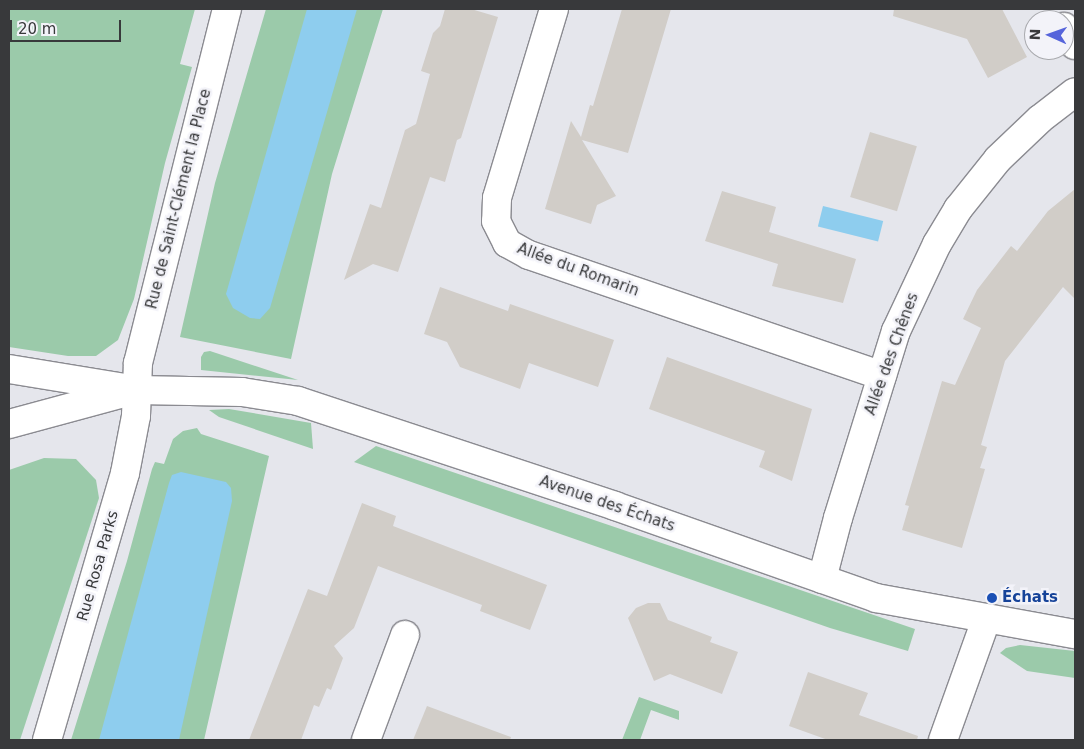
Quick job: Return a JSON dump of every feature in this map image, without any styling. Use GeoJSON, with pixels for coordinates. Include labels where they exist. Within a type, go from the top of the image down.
{"type":"FeatureCollection","features":[{"type":"Feature","properties":{"kind":"street","name":"Rue de Saint-Clément la Place"},"geometry":{"type":"LineString","coordinates":[[137,390],[140,354],[227,9]]}},
{"type":"Feature","properties":{"kind":"street","name":"Allée du Romarin"},"geometry":{"type":"LineString","coordinates":[[554,9],[497,198],[496,221],[507,243],[529,255],[882,376]]}},
{"type":"Feature","properties":{"kind":"street","name":"Allée des Chênes"},"geometry":{"type":"LineString","coordinates":[[822,579],[882,376],[917,285],[958,209],[998,159],[1070,104]]}},
{"type":"Feature","properties":{"kind":"street","name":"Avenue des Échats"},"geometry":{"type":"LineString","coordinates":[[9,369],[137,390],[242,392],[298,401],[615,506],[876,598],[986,620],[1075,634]]}},
{"type":"Feature","properties":{"kind":"street","name":"Avenue des Échats"},"geometry":{"type":"LineString","coordinates":[[9,424],[137,390]]}},
{"type":"Feature","properties":{"kind":"street","name":"Rue Rosa Parks"},"geometry":{"type":"LineString","coordinates":[[47,740],[126,472],[136,416],[137,390]]}},
{"type":"Feature","properties":{"kind":"street"},"geometry":{"type":"LineString","coordinates":[[943,740],[986,620]]}},
{"type":"Feature","properties":{"kind":"street"},"geometry":{"type":"LineString","coordinates":[[366,740],[405,635]]}},
{"type":"Feature","properties":{"kind":"green space"},"geometry":{"type":"Polygon","coordinates":[[[9,9],[195,9],[180,64],[192,67],[165,163],[134,299],[118,340],[96,356],[68,356],[9,347],[9,9]]]}},
{"type":"Feature","properties":{"kind":"green space"},"geometry":{"type":"Polygon","coordinates":[[[266,9],[383,9],[332,174],[291,359],[180,337],[215,183],[266,9]]]}},
{"type":"Feature","properties":{"kind":"green space"},"geometry":{"type":"Polygon","coordinates":[[[210,351],[298,380],[201,370],[201,357],[204,352],[210,351]]]}},
{"type":"Feature","properties":{"kind":"green space"},"geometry":{"type":"Polygon","coordinates":[[[229,409],[311,423],[313,449],[219,417],[209,410],[229,409]]]}},
{"type":"Feature","properties":{"kind":"green space"},"geometry":{"type":"Polygon","coordinates":[[[197,428],[201,434],[269,456],[204,740],[71,740],[127,561],[152,469],[155,462],[164,464],[173,439],[183,431],[197,428]]]}},
{"type":"Feature","properties":{"kind":"green space"},"geometry":{"type":"Polygon","coordinates":[[[376,446],[915,629],[908,651],[830,628],[354,462],[376,446]]]}},
{"type":"Feature","properties":{"kind":"green space"},"geometry":{"type":"Polygon","coordinates":[[[44,458],[76,459],[96,480],[99,498],[20,740],[9,740],[9,470],[44,458]]]}},
{"type":"Feature","properties":{"kind":"green space"},"geometry":{"type":"Polygon","coordinates":[[[1020,645],[1075,651],[1075,678],[1027,671],[1000,653],[1006,648],[1020,645]]]}},
{"type":"Feature","properties":{"kind":"green space"},"geometry":{"type":"Polygon","coordinates":[[[639,697],[679,711],[679,720],[651,710],[640,740],[622,740],[639,697]]]}},
{"type":"Feature","properties":{"kind":"water"},"geometry":{"type":"Polygon","coordinates":[[[307,9],[357,9],[270,308],[260,319],[250,318],[233,308],[226,294],[307,9]]]}},
{"type":"Feature","properties":{"kind":"water"},"geometry":{"type":"Polygon","coordinates":[[[823,206],[883,221],[878,241],[818,226],[823,206]]]}},
{"type":"Feature","properties":{"kind":"water"},"geometry":{"type":"Polygon","coordinates":[[[181,472],[226,482],[231,488],[232,501],[179,740],[99,740],[169,483],[172,475],[181,472]]]}},
{"type":"Feature","properties":{"kind":"building"},"geometry":{"type":"Polygon","coordinates":[[[445,9],[471,9],[498,17],[461,138],[457,140],[445,182],[430,177],[398,272],[373,264],[344,280],[370,204],[381,208],[405,130],[416,124],[430,74],[421,71],[433,33],[440,26],[445,9]]]}},
{"type":"Feature","properties":{"kind":"building"},"geometry":{"type":"Polygon","coordinates":[[[622,9],[671,9],[628,153],[582,140],[616,196],[597,205],[591,224],[545,209],[571,121],[581,137],[590,105],[593,106],[622,9]]]}},
{"type":"Feature","properties":{"kind":"building"},"geometry":{"type":"Polygon","coordinates":[[[894,9],[1002,9],[1024,51],[1024,59],[988,78],[967,39],[893,16],[894,9]]]}},
{"type":"Feature","properties":{"kind":"building"},"geometry":{"type":"Polygon","coordinates":[[[870,132],[917,146],[897,211],[850,197],[870,132]]]}},
{"type":"Feature","properties":{"kind":"building"},"geometry":{"type":"Polygon","coordinates":[[[1075,189],[1075,299],[1063,287],[1005,361],[981,445],[987,447],[980,468],[985,469],[962,548],[902,530],[909,506],[905,505],[942,381],[955,385],[981,328],[963,319],[977,290],[1011,246],[1017,251],[1048,211],[1075,189]]]}},
{"type":"Feature","properties":{"kind":"building"},"geometry":{"type":"Polygon","coordinates":[[[722,191],[776,207],[769,232],[856,259],[843,303],[772,286],[778,264],[705,241],[722,191]]]}},
{"type":"Feature","properties":{"kind":"building"},"geometry":{"type":"Polygon","coordinates":[[[440,287],[508,311],[510,304],[614,340],[598,387],[529,363],[520,389],[460,367],[447,342],[424,334],[440,287]]]}},
{"type":"Feature","properties":{"kind":"building"},"geometry":{"type":"Polygon","coordinates":[[[667,357],[812,409],[792,481],[759,467],[765,451],[649,409],[667,357]]]}},
{"type":"Feature","properties":{"kind":"building"},"geometry":{"type":"Polygon","coordinates":[[[362,503],[396,516],[393,526],[547,585],[530,630],[480,611],[482,605],[378,566],[354,628],[334,646],[343,658],[331,690],[327,688],[319,707],[314,705],[301,740],[249,740],[308,589],[327,596],[362,503]]]}},
{"type":"Feature","properties":{"kind":"building"},"geometry":{"type":"Polygon","coordinates":[[[648,603],[660,603],[668,620],[712,637],[710,642],[738,652],[722,694],[670,674],[654,681],[628,618],[636,608],[648,603]]]}},
{"type":"Feature","properties":{"kind":"building"},"geometry":{"type":"Polygon","coordinates":[[[808,672],[868,693],[859,715],[918,736],[917,740],[828,740],[789,726],[808,672]]]}},
{"type":"Feature","properties":{"kind":"building"},"geometry":{"type":"Polygon","coordinates":[[[427,706],[511,737],[510,740],[413,740],[427,706]]]}},
{"type":"Feature","properties":{"kind":"place","name":"Échats"},"geometry":{"type":"Point","coordinates":[992,598]}}]}
